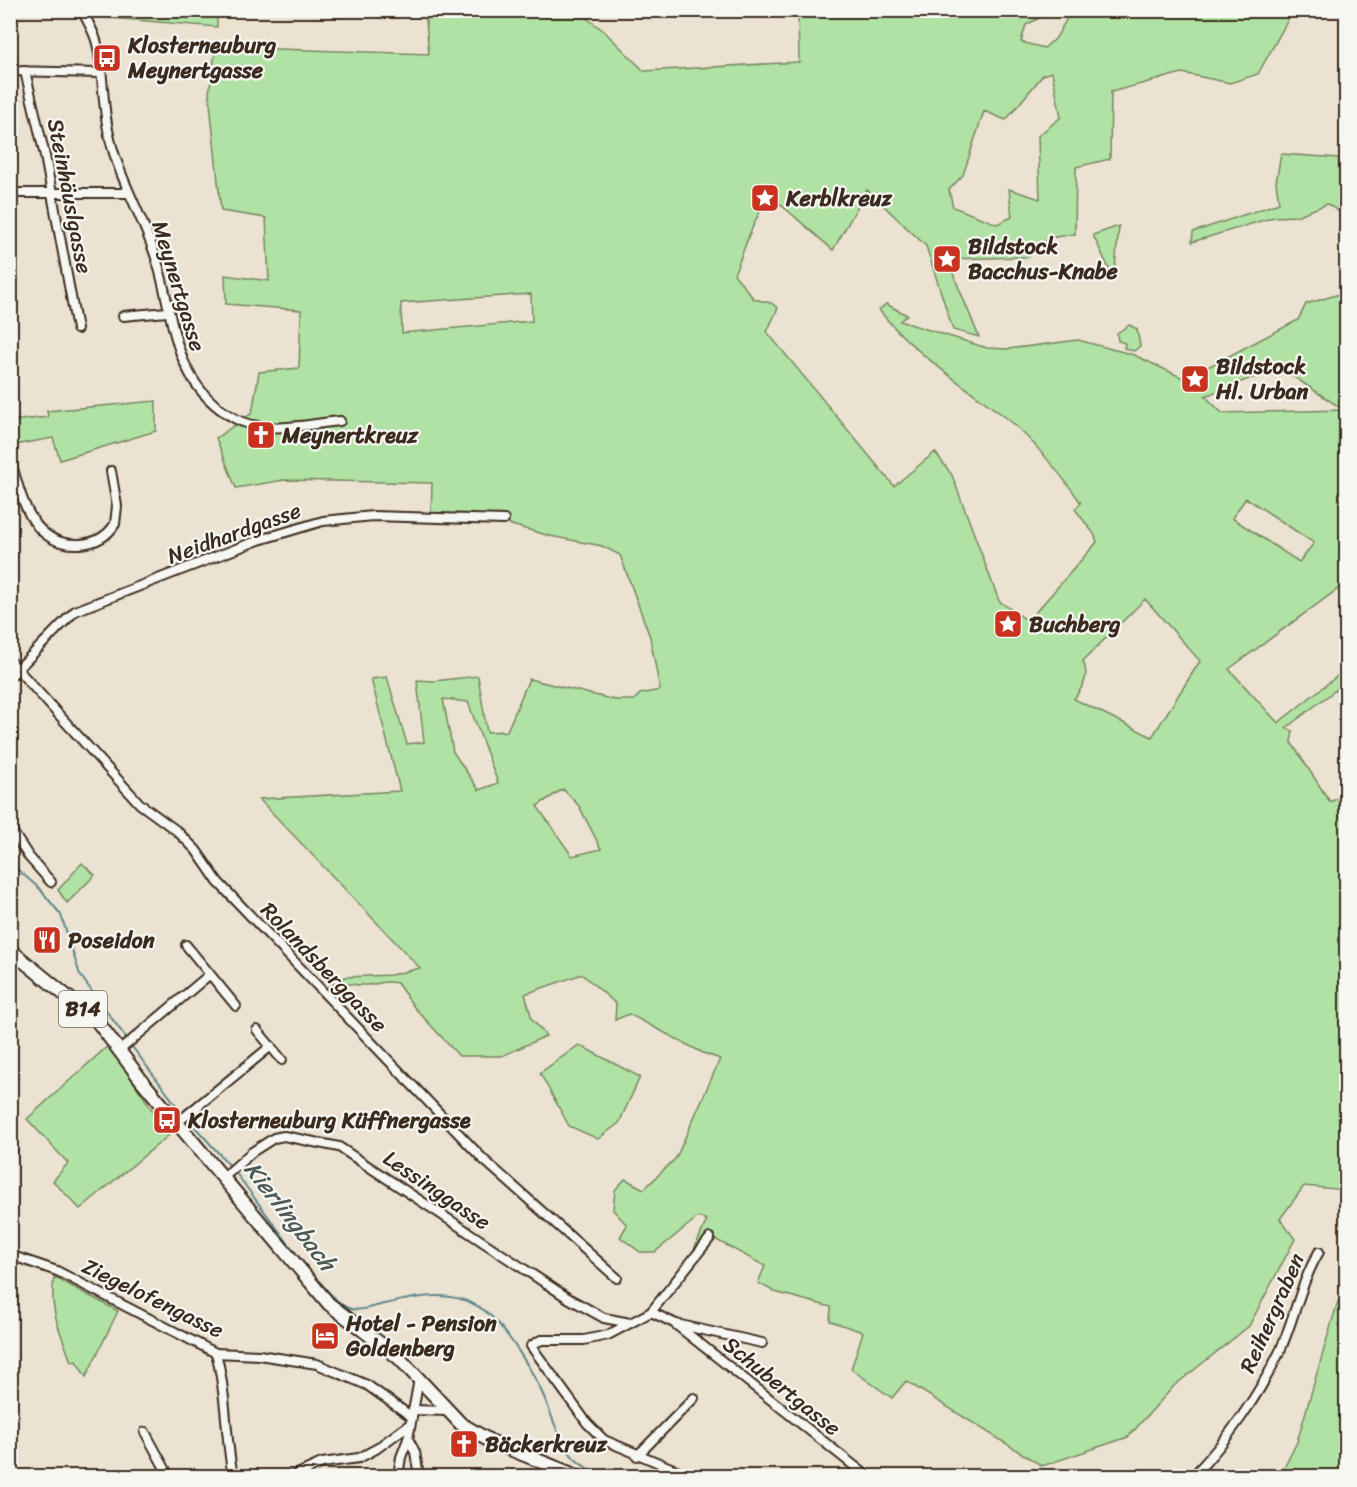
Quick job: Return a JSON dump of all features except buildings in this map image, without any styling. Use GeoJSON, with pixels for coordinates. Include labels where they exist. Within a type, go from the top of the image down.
{"type":"FeatureCollection","features":[{"type":"Feature","properties":{"kind":"main road","name":"B14"},"geometry":{"type":"LineString","coordinates":[[10,950],[97,1021],[179,1122],[229,1172],[323,1297],[386,1347],[461,1424],[490,1441],[577,1476]]}},
{"type":"Feature","properties":{"kind":"street","name":"Meynertgasse"},"geometry":{"type":"LineString","coordinates":[[82,10],[97,43],[110,139],[128,193],[156,258],[167,312],[181,358],[198,386],[223,411],[238,420],[282,428],[340,421]]}},
{"type":"Feature","properties":{"kind":"street"},"geometry":{"type":"LineString","coordinates":[[10,71],[100,73]]}},
{"type":"Feature","properties":{"kind":"street","name":"Steinhäuslgasse"},"geometry":{"type":"LineString","coordinates":[[25,71],[52,193],[77,328]]}},
{"type":"Feature","properties":{"kind":"street"},"geometry":{"type":"LineString","coordinates":[[10,193],[128,193]]}},
{"type":"Feature","properties":{"kind":"street"},"geometry":{"type":"LineString","coordinates":[[123,315],[167,312]]}},
{"type":"Feature","properties":{"kind":"street"},"geometry":{"type":"LineString","coordinates":[[10,458],[26,510],[35,525],[46,535],[74,544],[97,540],[115,524],[117,506],[111,471]]}},
{"type":"Feature","properties":{"kind":"street","name":"Neidhardgasse"},"geometry":{"type":"LineString","coordinates":[[10,677],[75,611],[259,540],[322,521],[373,516],[504,520]]}},
{"type":"Feature","properties":{"kind":"street","name":"Rolandsberggasse"},"geometry":{"type":"LineString","coordinates":[[10,662],[140,804],[177,831],[196,850],[218,882],[483,1159],[617,1278]]}},
{"type":"Feature","properties":{"kind":"street"},"geometry":{"type":"LineString","coordinates":[[10,828],[29,857],[51,882]]}},
{"type":"Feature","properties":{"kind":"street"},"geometry":{"type":"LineString","coordinates":[[186,945],[236,1006]]}},
{"type":"Feature","properties":{"kind":"street"},"geometry":{"type":"LineString","coordinates":[[122,1049],[209,975]]}},
{"type":"Feature","properties":{"kind":"street"},"geometry":{"type":"LineString","coordinates":[[256,1030],[282,1060]]}},
{"type":"Feature","properties":{"kind":"street"},"geometry":{"type":"LineString","coordinates":[[179,1122],[271,1046]]}},
{"type":"Feature","properties":{"kind":"street","name":"Lessinggasse"},"geometry":{"type":"LineString","coordinates":[[229,1172],[274,1138],[284,1136],[339,1147],[568,1298],[604,1318],[630,1323]]}},
{"type":"Feature","properties":{"kind":"street"},"geometry":{"type":"LineString","coordinates":[[690,1476],[637,1456],[613,1445],[596,1433],[531,1346],[541,1340],[584,1340],[608,1335],[651,1312],[710,1238]]}},
{"type":"Feature","properties":{"kind":"street","name":"Reihergraben"},"geometry":{"type":"LineString","coordinates":[[1193,1476],[1239,1418],[1265,1378],[1280,1350],[1319,1252]]}},
{"type":"Feature","properties":{"kind":"street","name":"Ziegelofengasse"},"geometry":{"type":"LineString","coordinates":[[10,1255],[57,1271],[216,1353],[258,1355],[317,1364],[367,1385],[412,1417]]}},
{"type":"Feature","properties":{"kind":"street","name":"Schubertgasse"},"geometry":{"type":"LineString","coordinates":[[651,1312],[674,1323],[762,1343]]}},
{"type":"Feature","properties":{"kind":"street","name":"Schubertgasse"},"geometry":{"type":"LineString","coordinates":[[674,1323],[867,1476]]}},
{"type":"Feature","properties":{"kind":"street"},"geometry":{"type":"LineString","coordinates":[[216,1353],[223,1377],[225,1429],[233,1476]]}},
{"type":"Feature","properties":{"kind":"street"},"geometry":{"type":"LineString","coordinates":[[398,1476],[408,1439],[418,1379]]}},
{"type":"Feature","properties":{"kind":"street"},"geometry":{"type":"LineString","coordinates":[[637,1456],[694,1398]]}},
{"type":"Feature","properties":{"kind":"street"},"geometry":{"type":"LineString","coordinates":[[293,1476],[322,1463],[359,1458],[376,1449],[412,1417],[447,1411]]}},
{"type":"Feature","properties":{"kind":"street"},"geometry":{"type":"LineString","coordinates":[[145,1432],[169,1476]]}},
{"type":"Feature","properties":{"kind":"street"},"geometry":{"type":"LineString","coordinates":[[408,1439],[415,1452],[419,1476]]}},
{"type":"Feature","properties":{"kind":"green space"},"geometry":{"type":"Polygon","coordinates":[[[1168,10],[1327,11],[1289,18],[1258,74],[1230,83],[1182,73],[1111,92],[1110,159],[1076,167],[1075,234],[1049,238],[1028,257],[947,259],[979,337],[953,330],[926,246],[867,190],[833,250],[779,203],[764,205],[751,230],[734,274],[754,299],[771,303],[778,308],[767,332],[894,486],[935,452],[952,475],[999,601],[1028,621],[1097,542],[1094,534],[1075,509],[1081,503],[1025,435],[923,354],[879,310],[886,304],[907,315],[900,321],[987,348],[1008,349],[1078,340],[1134,355],[1185,379],[1298,320],[1306,304],[1346,292],[1346,583],[1229,669],[1278,723],[1346,669],[1346,682],[1286,728],[1293,731],[1291,742],[1330,802],[1346,794],[1346,1190],[1304,1186],[1280,1219],[1295,1239],[1249,1326],[1174,1386],[1128,1437],[1042,1466],[906,1381],[892,1398],[851,1369],[863,1332],[830,1321],[831,1307],[775,1292],[758,1283],[765,1266],[713,1238],[695,1247],[707,1220],[698,1217],[655,1252],[640,1252],[620,1237],[627,1225],[613,1210],[615,1190],[625,1179],[644,1189],[676,1158],[720,1059],[703,1053],[629,1014],[615,1020],[616,1004],[582,974],[525,994],[532,1019],[546,1036],[502,1056],[459,1056],[414,1007],[397,983],[345,984],[329,992],[326,988],[345,977],[391,975],[420,968],[259,799],[400,791],[371,679],[387,677],[407,744],[424,742],[417,680],[434,681],[478,676],[487,732],[507,731],[529,679],[615,700],[634,700],[640,694],[660,690],[650,637],[620,555],[602,546],[550,536],[508,524],[431,515],[432,483],[284,480],[236,488],[216,438],[252,413],[259,372],[299,368],[301,310],[226,304],[225,275],[269,281],[266,218],[221,211],[209,93],[216,47],[429,54],[425,11],[577,11],[604,31],[644,71],[799,62],[798,11],[1043,11],[1041,17],[1026,25],[1021,42],[1044,48],[1056,38],[1071,11],[1136,11],[1139,17],[1168,10]],[[1052,72],[1043,75],[1006,120],[984,111],[963,175],[949,190],[953,207],[997,224],[1012,217],[1009,189],[1040,199],[1038,136],[1061,117],[1052,72]],[[531,294],[401,303],[402,333],[532,321],[531,294]],[[1288,373],[1251,378],[1205,396],[1222,413],[1344,410],[1288,373]],[[1246,498],[1232,518],[1299,562],[1314,543],[1246,498]],[[1145,599],[1083,661],[1086,677],[1074,699],[1152,737],[1200,661],[1145,599]],[[443,699],[453,752],[479,790],[498,783],[468,702],[443,699]],[[563,789],[537,806],[572,856],[601,849],[579,806],[563,789]]]}},
{"type":"Feature","properties":{"kind":"green space"},"geometry":{"type":"Polygon","coordinates":[[[86,11],[217,11],[217,27],[88,16],[86,11]]]}},
{"type":"Feature","properties":{"kind":"green space"},"geometry":{"type":"Polygon","coordinates":[[[1281,154],[1339,158],[1339,191],[1346,199],[1346,216],[1327,204],[1296,216],[1274,217],[1192,242],[1193,232],[1279,203],[1276,182],[1281,154]]]}},
{"type":"Feature","properties":{"kind":"green space"},"geometry":{"type":"Polygon","coordinates":[[[1119,226],[1114,279],[1093,235],[1119,226]]]}},
{"type":"Feature","properties":{"kind":"green space"},"geometry":{"type":"Polygon","coordinates":[[[1129,325],[1137,329],[1140,346],[1134,351],[1124,348],[1125,343],[1118,341],[1117,333],[1129,325]]]}},
{"type":"Feature","properties":{"kind":"green space"},"geometry":{"type":"Polygon","coordinates":[[[156,401],[156,431],[60,460],[53,438],[14,445],[11,421],[48,417],[47,411],[156,401]]]}},
{"type":"Feature","properties":{"kind":"green space"},"geometry":{"type":"Polygon","coordinates":[[[82,863],[95,875],[67,903],[58,890],[82,863]]]}},
{"type":"Feature","properties":{"kind":"green space"},"geometry":{"type":"Polygon","coordinates":[[[109,1045],[169,1135],[80,1209],[53,1181],[68,1163],[27,1119],[109,1045]]]}},
{"type":"Feature","properties":{"kind":"green space"},"geometry":{"type":"Polygon","coordinates":[[[579,1045],[640,1077],[619,1123],[598,1139],[569,1126],[540,1073],[579,1045]]]}},
{"type":"Feature","properties":{"kind":"green space"},"geometry":{"type":"Polygon","coordinates":[[[54,1277],[118,1311],[86,1377],[76,1361],[71,1362],[59,1330],[53,1301],[54,1277]]]}},
{"type":"Feature","properties":{"kind":"green space"},"geometry":{"type":"Polygon","coordinates":[[[1346,1298],[1346,1476],[1280,1476],[1297,1442],[1338,1301],[1346,1298]]]}},
{"type":"Feature","properties":{"kind":"waterway","name":"Kierlingbach"},"geometry":{"type":"LineString","coordinates":[[10,863],[40,889],[61,915],[80,975],[127,1039]]}},
{"type":"Feature","properties":{"kind":"waterway","name":"Kierlingbach"},"geometry":{"type":"LineString","coordinates":[[130,1044],[183,1114]]}},
{"type":"Feature","properties":{"kind":"waterway","name":"Kierlingbach"},"geometry":{"type":"LineString","coordinates":[[187,1118],[231,1167]]}},
{"type":"Feature","properties":{"kind":"waterway","name":"Kierlingbach"},"geometry":{"type":"LineString","coordinates":[[235,1172],[307,1268],[337,1301],[348,1308],[360,1309],[420,1297],[447,1296],[473,1304],[485,1311],[510,1338],[526,1363],[568,1451],[580,1463],[600,1476]]}},
{"type":"Feature","properties":{"kind":"place","name":"Klosterneuburg Meynertgasse"},"geometry":{"type":"Point","coordinates":[107,58]}},
{"type":"Feature","properties":{"kind":"place","name":"Kerblkreuz"},"geometry":{"type":"Point","coordinates":[765,198]}},
{"type":"Feature","properties":{"kind":"place","name":"Bildstock Bacchus-Knabe"},"geometry":{"type":"Point","coordinates":[947,259]}},
{"type":"Feature","properties":{"kind":"place","name":"Bildstock Hl. Urban"},"geometry":{"type":"Point","coordinates":[1195,379]}},
{"type":"Feature","properties":{"kind":"place","name":"Meynertkreuz"},"geometry":{"type":"Point","coordinates":[261,435]}},
{"type":"Feature","properties":{"kind":"place","name":"Buchberg"},"geometry":{"type":"Point","coordinates":[1008,624]}},
{"type":"Feature","properties":{"kind":"place","name":"Poseidon"},"geometry":{"type":"Point","coordinates":[47,940]}},
{"type":"Feature","properties":{"kind":"place","name":"Klosterneuburg Küffnergasse"},"geometry":{"type":"Point","coordinates":[167,1120]}},
{"type":"Feature","properties":{"kind":"place","name":"Hotel - Pension Goldenberg"},"geometry":{"type":"Point","coordinates":[325,1336]}},
{"type":"Feature","properties":{"kind":"place","name":"Bäckerkreuz"},"geometry":{"type":"Point","coordinates":[464,1444]}}]}
